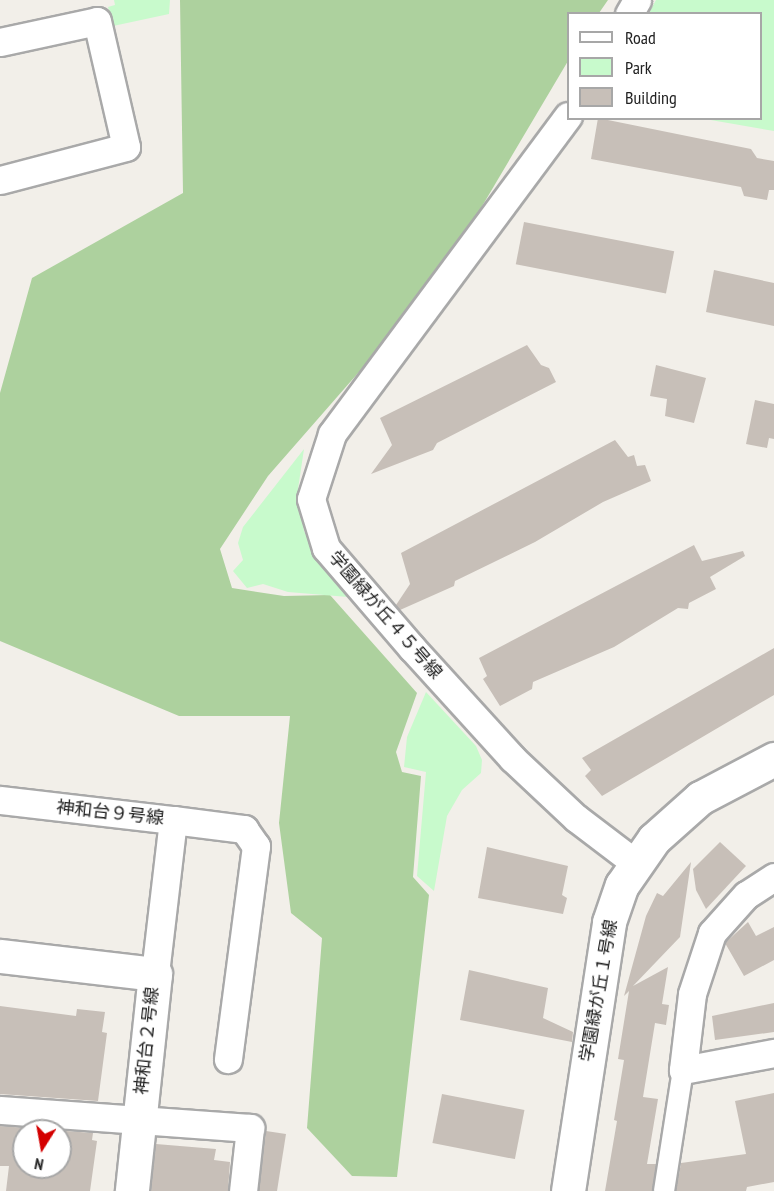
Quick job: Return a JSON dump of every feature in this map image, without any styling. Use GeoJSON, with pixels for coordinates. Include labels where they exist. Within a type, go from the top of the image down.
{"type":"FeatureCollection","features":[{"type":"Feature","properties":{"kind":"street"},"geometry":{"type":"LineString","coordinates":[[0,42],[97,21],[126,147],[0,180]]}},
{"type":"Feature","properties":{"kind":"street","name":"学園緑が丘４５号線"},"geometry":{"type":"LineString","coordinates":[[567,117],[332,434],[311,499],[326,548],[412,648],[512,758],[576,818],[635,863]]}},
{"type":"Feature","properties":{"kind":"street","name":"学園緑が丘１号線"},"geometry":{"type":"LineString","coordinates":[[568,1191],[609,922],[622,885],[635,863],[654,839],[700,798],[774,759]]}},
{"type":"Feature","properties":{"kind":"street","name":"神和台９号線"},"geometry":{"type":"LineString","coordinates":[[0,800],[173,820],[155,974]]}},
{"type":"Feature","properties":{"kind":"street"},"geometry":{"type":"LineString","coordinates":[[173,820],[244,829],[256,846],[228,1059]]}},
{"type":"Feature","properties":{"kind":"street"},"geometry":{"type":"LineString","coordinates":[[664,1191],[693,994],[712,933],[747,895],[774,878]]}},
{"type":"Feature","properties":{"kind":"street","name":"神和台２号線"},"geometry":{"type":"LineString","coordinates":[[0,956],[155,974],[132,1191]]}},
{"type":"Feature","properties":{"kind":"street"},"geometry":{"type":"LineString","coordinates":[[683,1070],[774,1053]]}},
{"type":"Feature","properties":{"kind":"street"},"geometry":{"type":"LineString","coordinates":[[0,1110],[250,1128],[243,1191]]}},
{"type":"Feature","properties":{"kind":"green space"},"geometry":{"type":"Polygon","coordinates":[[[114,0],[170,0],[169,14],[113,26],[108,7],[115,5],[114,0]]]}},
{"type":"Feature","properties":{"kind":"green space"},"geometry":{"type":"Polygon","coordinates":[[[180,0],[608,0],[600,12],[567,12],[567,63],[462,240],[400,325],[268,476],[220,549],[232,588],[284,596],[330,595],[417,693],[396,752],[402,772],[421,776],[413,877],[429,895],[397,1177],[352,1176],[307,1128],[322,938],[291,913],[279,823],[290,716],[179,716],[0,641],[0,393],[32,278],[183,193],[180,0]]]}},
{"type":"Feature","properties":{"kind":"green space"},"geometry":{"type":"Polygon","coordinates":[[[656,0],[774,0],[774,131],[711,120],[762,120],[762,12],[650,12],[656,0]]]}},
{"type":"Feature","properties":{"kind":"green space"},"geometry":{"type":"Polygon","coordinates":[[[304,449],[298,489],[304,531],[322,566],[348,597],[288,592],[263,584],[247,588],[233,571],[243,560],[238,543],[243,527],[304,449]]]}},
{"type":"Feature","properties":{"kind":"green space"},"geometry":{"type":"Polygon","coordinates":[[[426,692],[476,746],[482,760],[481,773],[462,790],[447,816],[434,891],[417,876],[426,772],[404,767],[407,737],[426,692]]]}},
{"type":"Feature","properties":{"kind":"building"},"geometry":{"type":"Polygon","coordinates":[[[598,120],[608,120],[751,149],[757,158],[774,161],[774,190],[769,190],[767,200],[744,196],[741,187],[591,159],[598,120]]]}},
{"type":"Feature","properties":{"kind":"building"},"geometry":{"type":"Polygon","coordinates":[[[524,222],[674,251],[666,293],[516,264],[524,222]]]}},
{"type":"Feature","properties":{"kind":"building"},"geometry":{"type":"Polygon","coordinates":[[[714,270],[774,283],[774,326],[706,312],[714,270]]]}},
{"type":"Feature","properties":{"kind":"building"},"geometry":{"type":"Polygon","coordinates":[[[527,345],[541,365],[549,368],[556,382],[437,443],[433,450],[371,474],[392,445],[380,418],[527,345]]]}},
{"type":"Feature","properties":{"kind":"building"},"geometry":{"type":"Polygon","coordinates":[[[656,365],[706,378],[694,423],[665,416],[667,399],[650,396],[656,365]]]}},
{"type":"Feature","properties":{"kind":"building"},"geometry":{"type":"Polygon","coordinates":[[[755,400],[774,404],[774,439],[769,438],[767,448],[746,444],[755,400]]]}},
{"type":"Feature","properties":{"kind":"building"},"geometry":{"type":"Polygon","coordinates":[[[615,440],[628,457],[634,455],[637,466],[645,465],[651,481],[603,502],[535,542],[455,581],[454,586],[400,610],[396,605],[410,584],[401,553],[615,440]]]}},
{"type":"Feature","properties":{"kind":"building"},"geometry":{"type":"Polygon","coordinates":[[[694,545],[702,561],[743,551],[745,556],[710,577],[716,589],[689,603],[688,609],[678,608],[614,647],[533,682],[532,689],[500,706],[483,679],[487,676],[479,658],[694,545]]]}},
{"type":"Feature","properties":{"kind":"building"},"geometry":{"type":"Polygon","coordinates":[[[774,648],[774,695],[602,796],[585,776],[591,770],[582,758],[774,648]]]}},
{"type":"Feature","properties":{"kind":"building"},"geometry":{"type":"Polygon","coordinates":[[[720,842],[746,866],[706,909],[696,890],[693,869],[720,842]]]}},
{"type":"Feature","properties":{"kind":"building"},"geometry":{"type":"Polygon","coordinates":[[[487,847],[568,866],[562,895],[567,898],[563,914],[478,898],[487,847]]]}},
{"type":"Feature","properties":{"kind":"building"},"geometry":{"type":"Polygon","coordinates":[[[691,862],[680,937],[633,986],[668,967],[662,1004],[669,1005],[666,1025],[655,1023],[643,1097],[658,1099],[647,1164],[656,1164],[652,1191],[605,1191],[617,1121],[614,1120],[624,1060],[618,1059],[629,991],[624,996],[646,916],[657,893],[663,896],[691,862]]]}},
{"type":"Feature","properties":{"kind":"building"},"geometry":{"type":"Polygon","coordinates":[[[748,922],[756,936],[774,927],[774,960],[744,976],[725,943],[748,922]]]}},
{"type":"Feature","properties":{"kind":"building"},"geometry":{"type":"Polygon","coordinates":[[[469,970],[548,988],[543,1018],[573,1032],[572,1042],[460,1020],[469,970]]]}},
{"type":"Feature","properties":{"kind":"building"},"geometry":{"type":"Polygon","coordinates":[[[774,1003],[774,1032],[715,1040],[712,1016],[774,1003]]]}},
{"type":"Feature","properties":{"kind":"building"},"geometry":{"type":"Polygon","coordinates":[[[0,1006],[76,1016],[77,1009],[105,1012],[102,1032],[107,1033],[98,1101],[0,1094],[0,1006]]]}},
{"type":"Feature","properties":{"kind":"building"},"geometry":{"type":"Polygon","coordinates":[[[774,1093],[774,1182],[747,1187],[746,1191],[676,1191],[681,1163],[746,1154],[735,1101],[774,1093]]]}},
{"type":"Feature","properties":{"kind":"building"},"geometry":{"type":"Polygon","coordinates":[[[442,1094],[524,1110],[515,1159],[432,1143],[442,1094]]]}},
{"type":"Feature","properties":{"kind":"building"},"geometry":{"type":"Polygon","coordinates":[[[0,1126],[12,1127],[12,1179],[72,1179],[72,1131],[93,1133],[92,1140],[97,1141],[90,1191],[6,1191],[9,1166],[0,1166],[0,1126]]]}},
{"type":"Feature","properties":{"kind":"building"},"geometry":{"type":"Polygon","coordinates":[[[266,1131],[286,1134],[277,1191],[259,1191],[266,1131]]]}},
{"type":"Feature","properties":{"kind":"building"},"geometry":{"type":"Polygon","coordinates":[[[156,1144],[216,1149],[214,1160],[230,1162],[228,1191],[151,1191],[156,1144]]]}}]}
